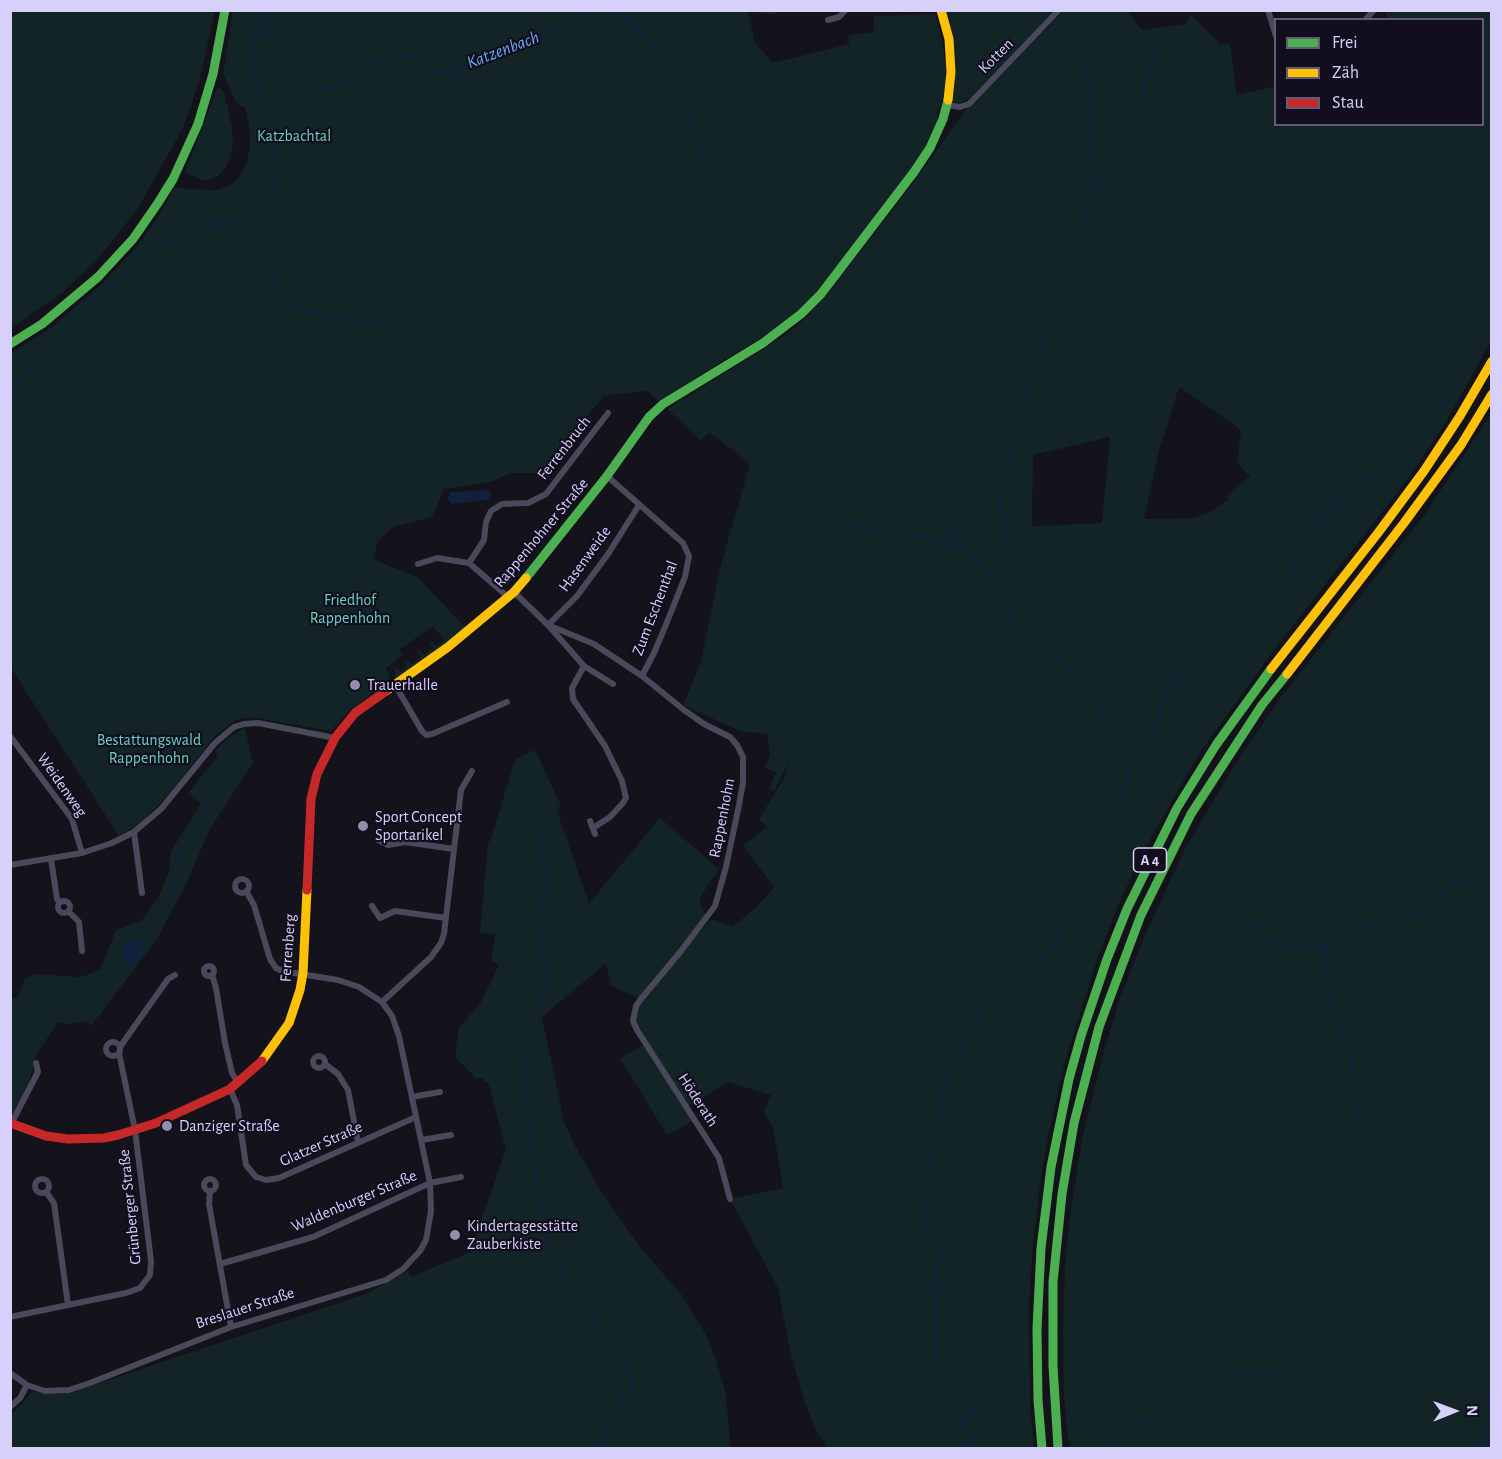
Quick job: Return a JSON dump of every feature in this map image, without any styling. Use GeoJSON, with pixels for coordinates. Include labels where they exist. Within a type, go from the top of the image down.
{"type":"FeatureCollection","features":[{"type":"Feature","properties":{"kind":"main road"},"geometry":{"type":"LineString","coordinates":[[10,344],[42,324],[98,277],[133,239],[158,203],[173,179],[198,124],[213,74],[225,10]]}},
{"type":"Feature","properties":{"kind":"main road","name":"Rappenhohner Straße"},"geometry":{"type":"LineString","coordinates":[[335,738],[356,713],[448,647],[511,595],[607,476],[649,417],[663,404],[763,343],[801,314],[821,294],[922,160],[943,119],[950,87],[951,54],[941,10]]}},
{"type":"Feature","properties":{"kind":"main road","name":"A 4"},"geometry":{"type":"LineString","coordinates":[[1042,1449],[1038,1400],[1037,1329],[1041,1248],[1051,1167],[1081,1036],[1127,909],[1177,808],[1216,745],[1276,662],[1419,478],[1460,416],[1491,361]]}},
{"type":"Feature","properties":{"kind":"main road","name":"A 4"},"geometry":{"type":"LineString","coordinates":[[1058,1449],[1053,1366],[1053,1282],[1062,1194],[1074,1123],[1099,1027],[1141,915],[1191,814],[1262,705],[1436,480],[1461,445],[1491,394]]}},
{"type":"Feature","properties":{"kind":"main road","name":"Ferrenberg"},"geometry":{"type":"LineString","coordinates":[[11,1124],[46,1136],[68,1139],[104,1138],[135,1130],[177,1114],[234,1086],[258,1066],[278,1041],[295,1007],[303,973],[311,799],[322,761],[335,738]]}},
{"type":"Feature","properties":{"kind":"street"},"geometry":{"type":"LineString","coordinates":[[828,20],[840,17],[846,10]]}},
{"type":"Feature","properties":{"kind":"street","name":"Kotten"},"geometry":{"type":"LineString","coordinates":[[947,105],[960,107],[969,104],[1059,10]]}},
{"type":"Feature","properties":{"kind":"street"},"geometry":{"type":"LineString","coordinates":[[1268,10],[1274,32]]}},
{"type":"Feature","properties":{"kind":"street","name":"Ferrenbruch"},"geometry":{"type":"LineString","coordinates":[[469,563],[484,540],[486,522],[491,511],[502,504],[528,503],[546,494],[608,413]]}},
{"type":"Feature","properties":{"kind":"street","name":"Zum Eschenthal"},"geometry":{"type":"LineString","coordinates":[[607,476],[683,543],[689,556],[685,577],[654,653],[642,676]]}},
{"type":"Feature","properties":{"kind":"street","name":"Hasenweide"},"geometry":{"type":"LineString","coordinates":[[548,625],[577,596],[608,554],[639,505]]}},
{"type":"Feature","properties":{"kind":"street"},"geometry":{"type":"LineString","coordinates":[[417,564],[437,558],[469,563],[511,595]]}},
{"type":"Feature","properties":{"kind":"street","name":"Rappenhohn"},"geometry":{"type":"LineString","coordinates":[[511,595],[548,625],[584,666],[613,684]]}},
{"type":"Feature","properties":{"kind":"street","name":"Rappenhohn"},"geometry":{"type":"LineString","coordinates":[[548,625],[594,644],[642,676],[704,724],[730,737],[741,751],[744,765],[743,783],[726,867],[715,906],[636,1006],[633,1021]]}},
{"type":"Feature","properties":{"kind":"street"},"geometry":{"type":"LineString","coordinates":[[584,666],[572,688],[573,699],[599,736],[622,781],[626,798],[610,817],[593,828]]}},
{"type":"Feature","properties":{"kind":"street"},"geometry":{"type":"LineString","coordinates":[[395,685],[426,735],[507,702]]}},
{"type":"Feature","properties":{"kind":"street"},"geometry":{"type":"LineString","coordinates":[[10,865],[82,853],[112,843],[134,832],[161,809],[215,743],[234,727],[251,723],[267,724],[335,738]]}},
{"type":"Feature","properties":{"kind":"street","name":"Weidenweg"},"geometry":{"type":"LineString","coordinates":[[10,736],[72,819],[82,853]]}},
{"type":"Feature","properties":{"kind":"street"},"geometry":{"type":"LineString","coordinates":[[382,1002],[438,949],[444,934],[461,790],[472,771]]}},
{"type":"Feature","properties":{"kind":"street"},"geometry":{"type":"LineString","coordinates":[[134,832],[142,893]]}},
{"type":"Feature","properties":{"kind":"street"},"geometry":{"type":"LineString","coordinates":[[378,840],[388,845],[405,843],[454,849]]}},
{"type":"Feature","properties":{"kind":"street"},"geometry":{"type":"LineString","coordinates":[[51,859],[57,899],[60,902],[59,910],[63,913],[68,911],[79,922],[82,951]]}},
{"type":"Feature","properties":{"kind":"street","name":"Breslauer Straße"},"geometry":{"type":"LineString","coordinates":[[10,1373],[27,1386],[45,1391],[69,1390],[231,1327],[386,1280],[403,1269],[420,1251],[426,1240],[431,1211],[430,1183],[399,1036],[392,1016],[382,1002],[371,993],[349,983],[282,970],[273,964],[254,905],[246,891]]}},
{"type":"Feature","properties":{"kind":"street"},"geometry":{"type":"LineString","coordinates":[[372,906],[380,918],[395,912],[446,918]]}},
{"type":"Feature","properties":{"kind":"street"},"geometry":{"type":"LineString","coordinates":[[135,1130],[119,1050],[168,979],[175,975]]}},
{"type":"Feature","properties":{"kind":"street"},"geometry":{"type":"LineString","coordinates":[[212,975],[234,1086]]}},
{"type":"Feature","properties":{"kind":"street","name":"Höderath"},"geometry":{"type":"LineString","coordinates":[[633,1021],[636,1030],[719,1158],[730,1199]]}},
{"type":"Feature","properties":{"kind":"street","name":"Ferrenberg"},"geometry":{"type":"LineString","coordinates":[[11,1124],[38,1072],[36,1063]]}},
{"type":"Feature","properties":{"kind":"street"},"geometry":{"type":"LineString","coordinates":[[325,1064],[338,1074],[348,1090],[358,1142]]}},
{"type":"Feature","properties":{"kind":"street","name":"Glatzer Straße"},"geometry":{"type":"LineString","coordinates":[[234,1086],[243,1157],[246,1165],[256,1177],[266,1180],[279,1178],[416,1117]]}},
{"type":"Feature","properties":{"kind":"street"},"geometry":{"type":"LineString","coordinates":[[412,1097],[440,1092]]}},
{"type":"Feature","properties":{"kind":"street","name":"Grünberger Straße"},"geometry":{"type":"LineString","coordinates":[[10,1317],[136,1291],[144,1285],[150,1275],[151,1261],[135,1130]]}},
{"type":"Feature","properties":{"kind":"street"},"geometry":{"type":"LineString","coordinates":[[422,1140],[451,1135]]}},
{"type":"Feature","properties":{"kind":"street"},"geometry":{"type":"LineString","coordinates":[[430,1183],[461,1177]]}},
{"type":"Feature","properties":{"kind":"street","name":"Waldenburger Straße"},"geometry":{"type":"LineString","coordinates":[[220,1264],[313,1237],[430,1183]]}},
{"type":"Feature","properties":{"kind":"street"},"geometry":{"type":"LineString","coordinates":[[210,1191],[209,1204],[231,1327]]}},
{"type":"Feature","properties":{"kind":"street"},"geometry":{"type":"LineString","coordinates":[[46,1192],[54,1203],[68,1305]]}},
{"type":"Feature","properties":{"kind":"street"},"geometry":{"type":"LineString","coordinates":[[10,1407],[20,1398],[27,1386]]}},
{"type":"Feature","properties":{"kind":"green space"},"geometry":{"type":"Polygon","coordinates":[[[11,10],[215,11],[199,82],[183,128],[137,210],[97,260],[63,292],[11,329],[11,10]]]}},
{"type":"Feature","properties":{"kind":"green space"},"geometry":{"type":"Polygon","coordinates":[[[233,11],[775,11],[775,14],[748,12],[755,43],[773,63],[849,44],[848,35],[873,32],[874,16],[933,14],[943,44],[946,69],[944,92],[937,114],[940,119],[920,159],[819,289],[791,317],[762,338],[659,402],[648,391],[604,396],[540,473],[510,473],[491,482],[444,489],[432,517],[393,527],[378,541],[373,559],[418,578],[466,628],[422,662],[396,677],[394,668],[396,667],[401,672],[407,667],[404,662],[406,660],[411,664],[421,657],[417,652],[419,650],[424,655],[433,648],[430,644],[432,642],[436,646],[444,640],[433,626],[399,650],[403,655],[386,668],[390,677],[388,682],[350,710],[331,731],[251,717],[236,720],[216,735],[167,796],[142,822],[119,836],[11,668],[11,353],[52,327],[102,284],[132,252],[158,217],[174,188],[216,190],[238,179],[247,163],[250,145],[245,107],[239,106],[235,101],[223,73],[233,11]]]}},
{"type":"Feature","properties":{"kind":"green space"},"geometry":{"type":"Polygon","coordinates":[[[944,11],[1055,11],[971,97],[956,103],[952,99],[944,11]]]}},
{"type":"Feature","properties":{"kind":"green space"},"geometry":{"type":"Polygon","coordinates":[[[1064,11],[1128,11],[1142,30],[1187,24],[1190,14],[1220,44],[1230,43],[1237,95],[1274,86],[1274,126],[1484,126],[1484,18],[1388,18],[1385,11],[1491,11],[1491,341],[1445,424],[1407,480],[1274,650],[1199,754],[1143,852],[1118,906],[1099,954],[1066,1058],[1048,1136],[1040,1184],[1029,1304],[1030,1403],[1034,1448],[827,1448],[816,1431],[803,1397],[791,1354],[778,1288],[730,1199],[783,1188],[773,1128],[764,1112],[771,1095],[729,1082],[687,1107],[695,1120],[667,1135],[620,1058],[645,1044],[633,1021],[640,999],[611,986],[606,963],[542,1017],[564,1122],[602,1193],[640,1247],[681,1294],[705,1333],[726,1395],[731,1448],[11,1448],[10,1413],[16,1410],[33,1391],[47,1394],[70,1393],[368,1293],[408,1271],[411,1277],[470,1252],[506,1149],[488,1082],[484,1082],[483,1078],[477,1079],[456,1058],[456,1046],[459,1027],[480,1004],[499,965],[491,960],[495,934],[480,933],[488,842],[491,840],[515,759],[535,750],[561,805],[557,811],[589,903],[660,818],[719,869],[699,899],[706,916],[682,952],[711,919],[732,927],[753,910],[774,888],[743,845],[767,827],[759,819],[786,775],[788,763],[774,791],[769,789],[776,772],[765,768],[770,754],[767,734],[740,731],[683,705],[701,662],[720,568],[750,464],[709,432],[701,441],[667,409],[797,326],[826,296],[967,108],[1064,11]],[[1179,387],[1159,451],[1144,519],[1193,518],[1211,512],[1229,499],[1226,496],[1250,476],[1237,463],[1241,431],[1179,387]],[[1110,437],[1033,455],[1032,526],[1102,523],[1110,437]]]}},
{"type":"Feature","properties":{"kind":"green space"},"geometry":{"type":"Polygon","coordinates":[[[218,86],[224,92],[232,126],[233,146],[227,166],[218,176],[204,181],[185,172],[218,86]]]}},
{"type":"Feature","properties":{"kind":"green space"},"geometry":{"type":"Polygon","coordinates":[[[1491,414],[1491,1448],[1069,1448],[1064,1397],[1063,1329],[1065,1265],[1071,1209],[1082,1140],[1102,1058],[1119,1001],[1145,935],[1184,851],[1235,764],[1281,697],[1425,514],[1491,414]]]}},
{"type":"Feature","properties":{"kind":"green space"},"geometry":{"type":"Polygon","coordinates":[[[245,728],[253,763],[210,829],[187,882],[157,939],[91,1026],[86,1021],[67,1024],[58,1022],[36,1055],[29,1084],[11,1115],[11,998],[17,998],[25,978],[35,974],[80,977],[100,970],[116,930],[141,921],[158,898],[169,871],[171,851],[201,804],[188,793],[217,757],[216,750],[232,735],[245,728]]]}},
{"type":"Feature","properties":{"kind":"water"},"geometry":{"type":"Polygon","coordinates":[[[489,490],[491,495],[488,500],[451,504],[447,498],[451,492],[489,490]]]}},
{"type":"Feature","properties":{"kind":"water"},"geometry":{"type":"Polygon","coordinates":[[[143,939],[142,956],[137,963],[130,966],[122,961],[122,952],[126,945],[143,939]]]}},
{"type":"Feature","properties":{"kind":"waterway","name":"Katzenbach"},"geometry":{"type":"LineString","coordinates":[[262,10],[269,26],[265,36],[260,28],[257,30],[250,54],[255,64],[253,75],[260,86],[261,98],[267,104],[264,122],[271,130]]}},
{"type":"Feature","properties":{"kind":"waterway","name":"Katzenbach"},"geometry":{"type":"LineString","coordinates":[[275,139],[293,120],[312,94],[349,81],[374,63],[406,54],[418,59],[423,74],[473,65],[531,42],[586,10]]}},
{"type":"Feature","properties":{"kind":"waterway"},"geometry":{"type":"LineString","coordinates":[[618,10],[653,46],[693,98],[695,111],[691,116],[695,132],[706,163],[716,176]]}},
{"type":"Feature","properties":{"kind":"waterway"},"geometry":{"type":"LineString","coordinates":[[1072,42],[1084,61],[1088,83],[1091,102],[1088,119],[1095,181]]}},
{"type":"Feature","properties":{"kind":"waterway"},"geometry":{"type":"LineString","coordinates":[[1125,755],[1125,739],[1119,731],[1105,721],[1100,706],[1083,700],[1081,680],[1021,630],[1003,600],[996,579],[1006,538],[999,496],[1012,462],[1010,452],[1021,437],[1021,428],[1017,418],[1024,407],[1026,396],[1039,366],[1045,329],[1095,181],[1108,174],[1140,111],[1147,75],[1162,44]]}},
{"type":"Feature","properties":{"kind":"waterway"},"geometry":{"type":"LineString","coordinates":[[449,69],[463,102],[471,109],[482,144],[499,162],[517,173]]}},
{"type":"Feature","properties":{"kind":"waterway","name":"Katzenbach"},"geometry":{"type":"LineString","coordinates":[[64,325],[162,244],[214,223],[240,223],[260,209],[274,193],[277,170],[274,137]]}},
{"type":"Feature","properties":{"kind":"waterway"},"geometry":{"type":"LineString","coordinates":[[214,223],[247,246],[252,258],[266,267],[273,276],[276,288],[287,302],[323,316],[381,323],[412,341],[468,398]]}},
{"type":"Feature","properties":{"kind":"waterway","name":"Katzenbach"},"geometry":{"type":"LineString","coordinates":[[10,392],[52,343]]}},
{"type":"Feature","properties":{"kind":"waterway"},"geometry":{"type":"LineString","coordinates":[[1119,806],[1131,765],[1137,761],[1137,756],[1150,739],[1160,703],[1166,697],[1169,687],[1178,678],[1181,668],[1189,661],[1191,653],[1231,622],[1233,617],[1245,612],[1252,615],[1260,611],[1262,605],[1273,599],[1273,591],[1289,582],[1292,562],[1309,543],[1309,539],[1315,536],[1319,528],[1317,520],[1326,517],[1330,510],[1330,503],[1333,500],[1344,499],[1353,482],[1370,475],[1380,474],[1393,452],[1408,443],[1421,421],[1453,393],[1459,381]]}},
{"type":"Feature","properties":{"kind":"waterway"},"geometry":{"type":"LineString","coordinates":[[899,470],[903,485],[919,496],[963,547]]}},
{"type":"Feature","properties":{"kind":"waterway"},"geometry":{"type":"LineString","coordinates":[[840,509],[851,526],[881,532],[910,534],[963,547],[977,558],[981,567],[996,579]]}},
{"type":"Feature","properties":{"kind":"waterway"},"geometry":{"type":"LineString","coordinates":[[176,865],[184,844],[206,808],[221,777]]}},
{"type":"Feature","properties":{"kind":"waterway"},"geometry":{"type":"LineString","coordinates":[[527,777],[526,787],[533,797],[542,802],[546,814],[539,850],[540,861],[545,870],[546,886],[538,915],[545,962],[544,994],[539,1012],[539,1023],[523,1062],[528,1082],[526,1094],[531,1102],[532,1112]]}},
{"type":"Feature","properties":{"kind":"waterway"},"geometry":{"type":"LineString","coordinates":[[1193,902],[1210,905],[1229,917],[1256,926],[1270,939],[1283,944],[1304,947],[1331,944],[1342,953],[1349,951],[1353,943],[1351,931],[1354,927],[1362,931],[1364,926],[1402,917],[1416,917],[1423,909],[1436,904],[1443,895],[1446,885],[1451,881],[1475,880],[1481,865],[1492,863]]}},
{"type":"Feature","properties":{"kind":"waterway"},"geometry":{"type":"LineString","coordinates":[[1081,894],[1095,873],[1098,864]]}},
{"type":"Feature","properties":{"kind":"waterway"},"geometry":{"type":"LineString","coordinates":[[173,896],[177,879]]}},
{"type":"Feature","properties":{"kind":"waterway"},"geometry":{"type":"LineString","coordinates":[[925,1226],[929,1204],[918,1182],[922,1172],[930,1169],[933,1163],[931,1155],[941,1117],[939,1095],[947,1075],[943,1068],[954,1058],[983,1008],[995,1000],[1032,961],[1048,955],[1065,924],[1064,920],[1075,903]]}},
{"type":"Feature","properties":{"kind":"waterway"},"geometry":{"type":"LineString","coordinates":[[155,931],[167,915],[169,906]]}},
{"type":"Feature","properties":{"kind":"waterway"},"geometry":{"type":"LineString","coordinates":[[1321,977],[1328,955],[1323,944]]}},
{"type":"Feature","properties":{"kind":"waterway"},"geometry":{"type":"LineString","coordinates":[[91,1016],[121,974]]}},
{"type":"Feature","properties":{"kind":"waterway"},"geometry":{"type":"LineString","coordinates":[[1327,987],[1337,1012],[1343,1038],[1349,1040],[1350,1044],[1349,1053],[1355,1073],[1353,1089],[1357,1103],[1358,1124]]}},
{"type":"Feature","properties":{"kind":"waterway"},"geometry":{"type":"LineString","coordinates":[[10,1044],[25,1036]]}},
{"type":"Feature","properties":{"kind":"waterway"},"geometry":{"type":"LineString","coordinates":[[532,1116],[534,1128],[530,1133],[529,1144],[534,1160],[533,1165],[538,1176],[536,1183],[540,1193],[539,1201],[545,1215],[545,1231],[550,1246],[563,1268],[566,1289],[576,1294],[581,1308],[594,1313],[597,1318],[597,1328],[612,1339],[628,1357],[632,1387],[629,1396],[621,1399],[616,1417],[607,1425],[603,1445],[607,1448]]}},
{"type":"Feature","properties":{"kind":"waterway"},"geometry":{"type":"LineString","coordinates":[[933,1234],[941,1231],[945,1234],[942,1254],[937,1259],[936,1277],[931,1286],[939,1288],[940,1298],[936,1302],[938,1333],[935,1356],[962,1386],[963,1393],[973,1407],[974,1414],[964,1416],[960,1429],[973,1438],[972,1448]]}},
{"type":"Feature","properties":{"kind":"waterway"},"geometry":{"type":"LineString","coordinates":[[1097,1448],[1132,1425],[1205,1396],[1244,1372],[1265,1375],[1277,1370],[1306,1335]]}},
{"type":"Feature","properties":{"kind":"waterway"},"geometry":{"type":"LineString","coordinates":[[1487,1448],[1487,1430],[1491,1417],[1488,1407],[1492,1369]]}},
{"type":"Feature","properties":{"kind":"traffic: fast"},"geometry":{"type":"LineString","coordinates":[[10,344],[42,324],[98,277],[133,239],[158,203],[173,179],[198,124],[213,74],[225,10]]}},
{"type":"Feature","properties":{"kind":"traffic: fast"},"geometry":{"type":"LineString","coordinates":[[526,578],[607,476],[649,417],[663,404],[763,343],[801,314],[821,294],[930,148],[943,119],[948,100]]}},
{"type":"Feature","properties":{"kind":"traffic: fast"},"geometry":{"type":"LineString","coordinates":[[1042,1448],[1038,1400],[1037,1329],[1041,1248],[1051,1167],[1069,1079],[1081,1036],[1127,909],[1177,808],[1216,745],[1271,669]]}},
{"type":"Feature","properties":{"kind":"traffic: fast"},"geometry":{"type":"LineString","coordinates":[[1058,1448],[1053,1366],[1053,1282],[1062,1194],[1074,1123],[1099,1027],[1141,915],[1191,814],[1262,705],[1287,674]]}},
{"type":"Feature","properties":{"kind":"traffic: slow"},"geometry":{"type":"LineString","coordinates":[[941,10],[949,39],[951,72],[948,100]]}},
{"type":"Feature","properties":{"kind":"traffic: slow"},"geometry":{"type":"LineString","coordinates":[[1271,669],[1424,471],[1492,361]]}},
{"type":"Feature","properties":{"kind":"traffic: slow"},"geometry":{"type":"LineString","coordinates":[[1287,674],[1404,523],[1461,445],[1492,394]]}},
{"type":"Feature","properties":{"kind":"traffic: slow"},"geometry":{"type":"LineString","coordinates":[[386,691],[448,647],[514,592],[526,578]]}},
{"type":"Feature","properties":{"kind":"traffic: slow"},"geometry":{"type":"LineString","coordinates":[[262,1061],[289,1023],[300,990],[303,973],[307,890]]}},
{"type":"Feature","properties":{"kind":"traffic: jam"},"geometry":{"type":"LineString","coordinates":[[307,890],[311,799],[317,774],[335,738],[355,713],[386,691]]}},
{"type":"Feature","properties":{"kind":"traffic: jam"},"geometry":{"type":"LineString","coordinates":[[10,1123],[46,1136],[68,1139],[104,1138],[118,1135],[156,1123],[230,1089],[262,1061]]}},
{"type":"Feature","properties":{"kind":"place","name":"Trauerhalle"},"geometry":{"type":"Point","coordinates":[355,685]}},
{"type":"Feature","properties":{"kind":"place","name":"Sport Concept Sportarikel"},"geometry":{"type":"Point","coordinates":[363,826]}},
{"type":"Feature","properties":{"kind":"place","name":"Danziger Straße"},"geometry":{"type":"Point","coordinates":[167,1126]}},
{"type":"Feature","properties":{"kind":"place","name":"Kindertagesstätte Zauberkiste"},"geometry":{"type":"Point","coordinates":[455,1235]}},
{"type":"Feature","properties":{"kind":"park label","name":"Katzbachtal"},"geometry":{"type":"Point","coordinates":[294,136]}},
{"type":"Feature","properties":{"kind":"park label","name":"Friedhof Rappenhohn"},"geometry":{"type":"Point","coordinates":[350,609]}},
{"type":"Feature","properties":{"kind":"park label","name":"Bestattungswald Rappenhohn"},"geometry":{"type":"Point","coordinates":[149,749]}}]}
